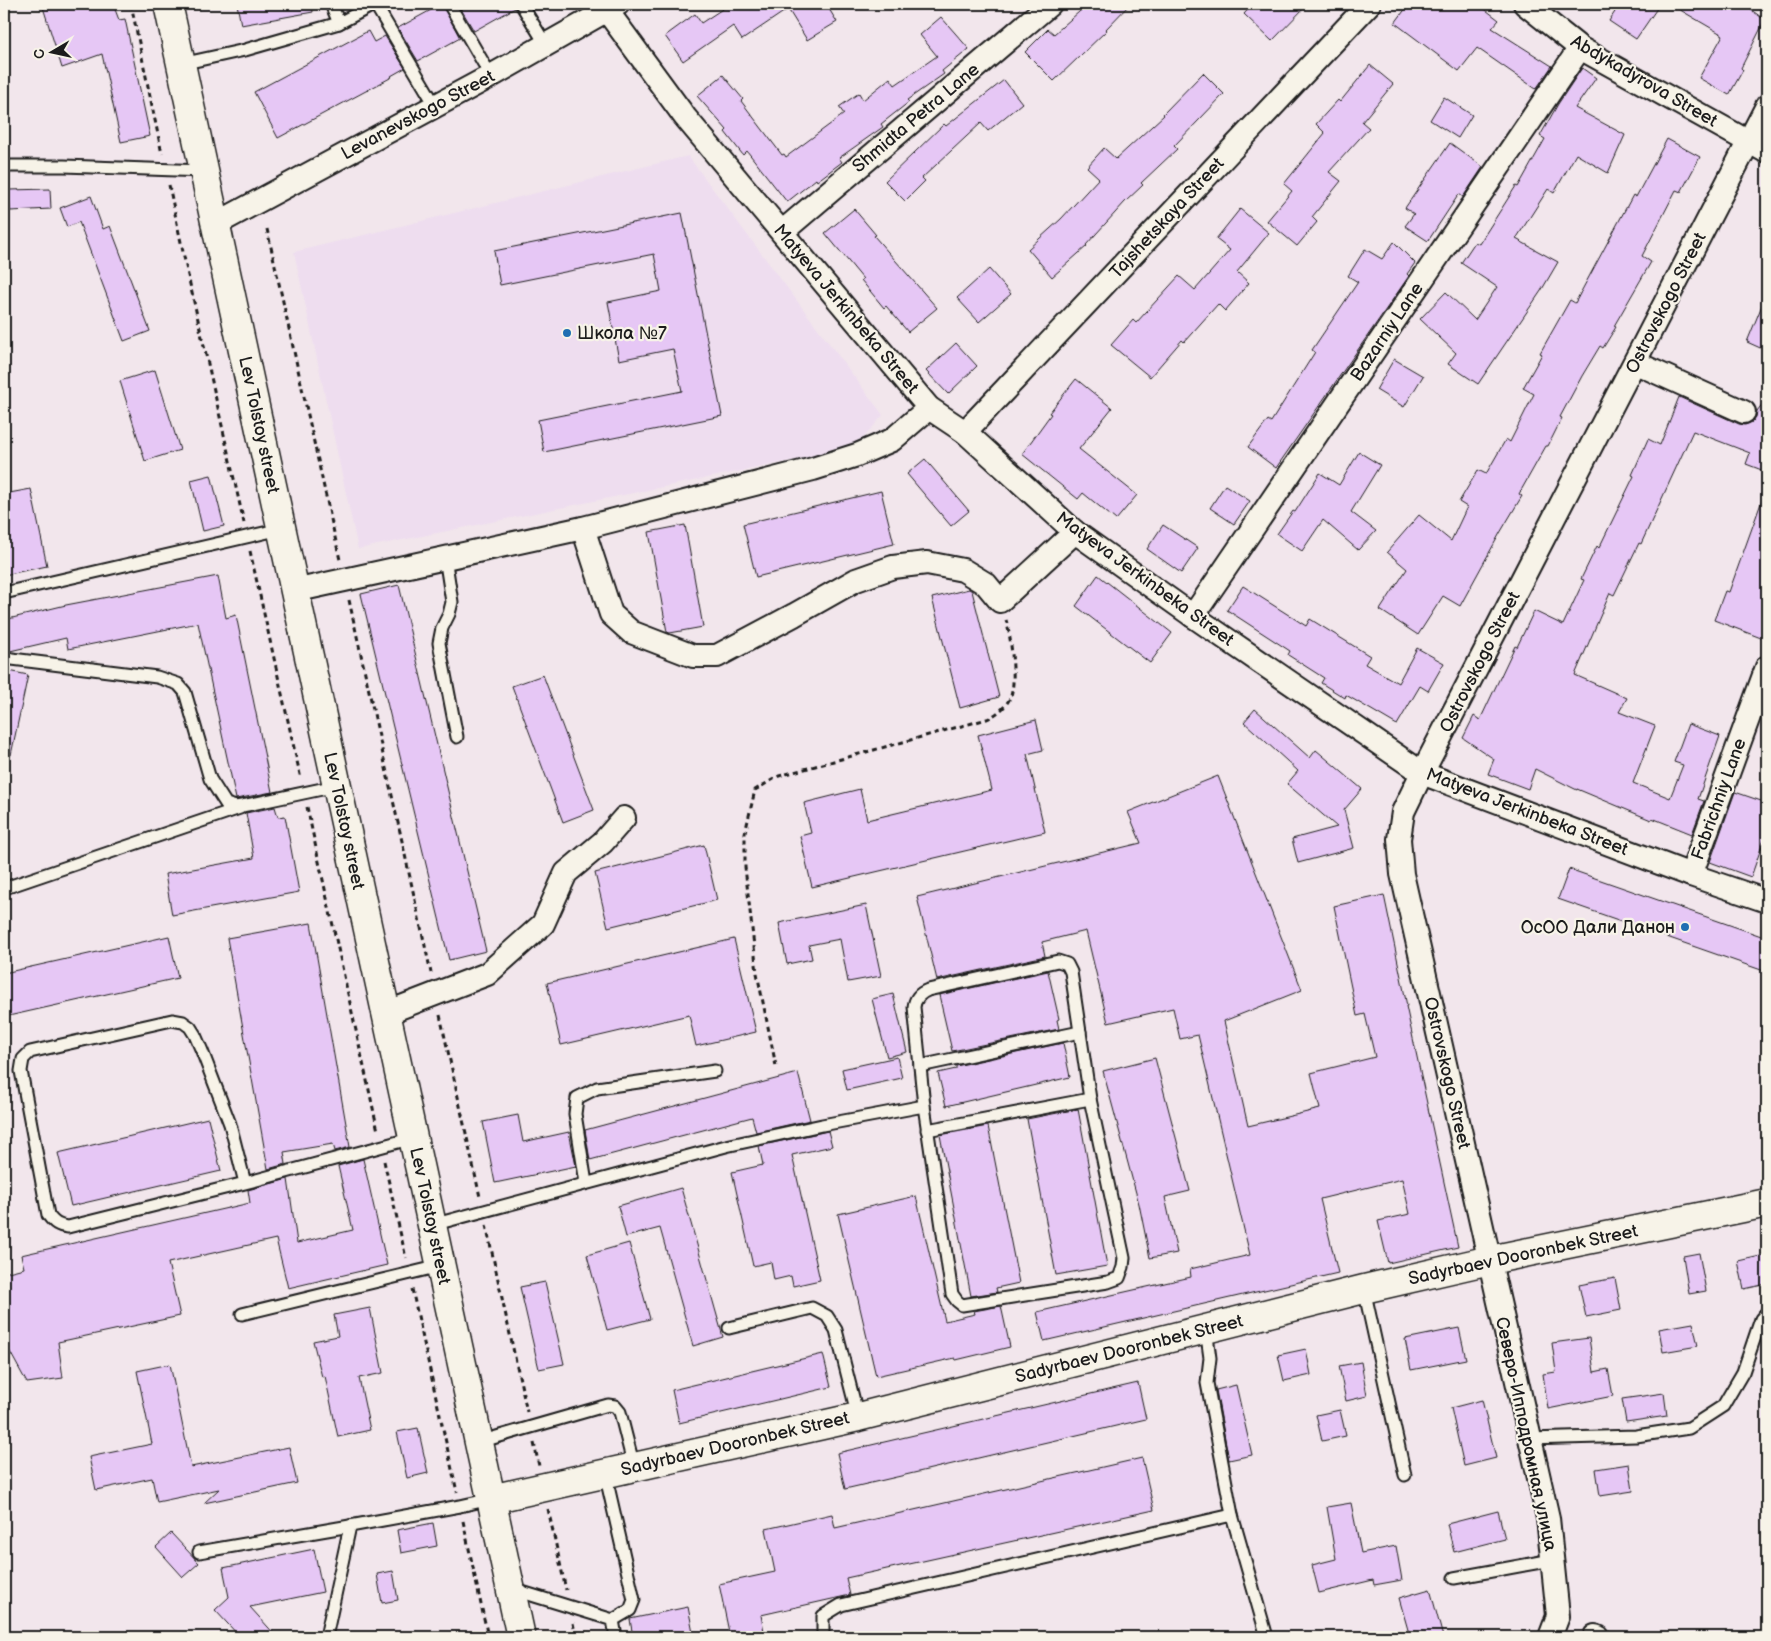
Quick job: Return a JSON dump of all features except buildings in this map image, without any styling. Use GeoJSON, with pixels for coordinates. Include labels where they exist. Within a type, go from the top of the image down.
{"type":"FeatureCollection","features":[{"type":"Feature","properties":{"kind":"main road","name":"Lev Tolstoy street"},"geometry":{"type":"LineString","coordinates":[[168,4],[440,1266],[522,1637]]}},
{"type":"Feature","properties":{"kind":"main road","name":"Sadyrbaev Dooronbek Street"},"geometry":{"type":"LineString","coordinates":[[491,1499],[858,1416],[1364,1289],[1490,1260],[1767,1203]]}},
{"type":"Feature","properties":{"kind":"street","name":"Shmidta Petra Lane"},"geometry":{"type":"LineString","coordinates":[[782,232],[1050,4]]}},
{"type":"Feature","properties":{"kind":"street","name":"Tajshetskaya Street"},"geometry":{"type":"LineString","coordinates":[[965,432],[1368,4]]}},
{"type":"Feature","properties":{"kind":"street","name":"Abdykadyrova Street"},"geometry":{"type":"LineString","coordinates":[[1524,4],[1580,48],[1758,147]]}},
{"type":"Feature","properties":{"kind":"street","name":"Levanevskogo Street"},"geometry":{"type":"LineString","coordinates":[[216,224],[262,201],[491,76],[609,6]]}},
{"type":"Feature","properties":{"kind":"street","name":"Matyeva Jerkinbeka Street"},"geometry":{"type":"LineString","coordinates":[[609,6],[685,117],[929,408],[965,432],[1075,532],[1193,616],[1422,773],[1767,901]]}},
{"type":"Feature","properties":{"kind":"street","name":"Bazarniy Lane"},"geometry":{"type":"LineString","coordinates":[[1193,616],[1580,48]]}},
{"type":"Feature","properties":{"kind":"street","name":"Ostrovskogo Street"},"geometry":{"type":"LineString","coordinates":[[1490,1260],[1402,874],[1399,839],[1403,812],[1636,363],[1758,147],[1767,106]]}},
{"type":"Feature","properties":{"kind":"street"},"geometry":{"type":"LineString","coordinates":[[1636,363],[1744,412]]}},
{"type":"Feature","properties":{"kind":"street"},"geometry":{"type":"LineString","coordinates":[[294,591],[583,528],[813,469],[857,455],[892,440],[929,408]]}},
{"type":"Feature","properties":{"kind":"street"},"geometry":{"type":"LineString","coordinates":[[583,528],[611,614],[631,632],[693,656],[717,656],[794,616],[856,580],[893,567],[927,563],[963,570],[986,584],[1000,601],[1075,532]]}},
{"type":"Feature","properties":{"kind":"street","name":"Fabrichniy Lane"},"geometry":{"type":"LineString","coordinates":[[1691,874],[1767,667]]}},
{"type":"Feature","properties":{"kind":"street"},"geometry":{"type":"LineString","coordinates":[[386,1013],[487,974],[543,924],[566,873],[603,842],[624,818]]}},
{"type":"Feature","properties":{"kind":"street","name":"Северо-Ипподромная улица"},"geometry":{"type":"LineString","coordinates":[[1490,1260],[1528,1439],[1548,1518],[1558,1616],[1550,1637]]}},
{"type":"Feature","properties":{"kind":"lane"},"geometry":{"type":"LineString","coordinates":[[331,4],[339,23]]}},
{"type":"Feature","properties":{"kind":"lane"},"geometry":{"type":"LineString","coordinates":[[181,64],[245,50],[339,23],[375,4],[435,105]]}},
{"type":"Feature","properties":{"kind":"lane"},"geometry":{"type":"LineString","coordinates":[[448,4],[491,76]]}},
{"type":"Feature","properties":{"kind":"lane"},"geometry":{"type":"LineString","coordinates":[[521,4],[546,45]]}},
{"type":"Feature","properties":{"kind":"lane"},"geometry":{"type":"LineString","coordinates":[[4,166],[204,171]]}},
{"type":"Feature","properties":{"kind":"lane"},"geometry":{"type":"LineString","coordinates":[[4,593],[281,529]]}},
{"type":"Feature","properties":{"kind":"lane"},"geometry":{"type":"LineString","coordinates":[[445,558],[452,602],[449,614],[442,628],[440,643],[457,737]]}},
{"type":"Feature","properties":{"kind":"lane"},"geometry":{"type":"LineString","coordinates":[[4,658],[158,678],[178,684],[185,692],[210,779],[226,804],[236,807],[246,806],[336,786]]}},
{"type":"Feature","properties":{"kind":"lane"},"geometry":{"type":"LineString","coordinates":[[4,888],[246,806]]}},
{"type":"Feature","properties":{"kind":"lane"},"geometry":{"type":"LineString","coordinates":[[1058,960],[1067,964],[1072,972],[1090,1099],[1124,1258],[1124,1267],[1119,1278],[1108,1282],[975,1304],[962,1305],[956,1302],[952,1294],[927,1130],[920,1066],[914,1007],[914,1001],[919,995],[928,990],[1058,960]]}},
{"type":"Feature","properties":{"kind":"lane"},"geometry":{"type":"LineString","coordinates":[[245,1182],[230,1124],[202,1051],[195,1035],[183,1022],[172,1020],[30,1052],[22,1059],[21,1071],[48,1215],[56,1224],[68,1227],[245,1182],[413,1138]]}},
{"type":"Feature","properties":{"kind":"lane"},"geometry":{"type":"LineString","coordinates":[[920,1066],[1080,1032]]}},
{"type":"Feature","properties":{"kind":"lane"},"geometry":{"type":"LineString","coordinates":[[586,1183],[575,1114],[578,1098],[597,1088],[715,1071]]}},
{"type":"Feature","properties":{"kind":"lane"},"geometry":{"type":"LineString","coordinates":[[927,1130],[1090,1099]]}},
{"type":"Feature","properties":{"kind":"lane"},"geometry":{"type":"LineString","coordinates":[[432,1225],[726,1146],[822,1125],[924,1106]]}},
{"type":"Feature","properties":{"kind":"lane"},"geometry":{"type":"LineString","coordinates":[[242,1314],[440,1266]]}},
{"type":"Feature","properties":{"kind":"lane"},"geometry":{"type":"LineString","coordinates":[[1364,1289],[1404,1475]]}},
{"type":"Feature","properties":{"kind":"lane"},"geometry":{"type":"LineString","coordinates":[[729,1328],[812,1308],[827,1316],[836,1330],[858,1416]]}},
{"type":"Feature","properties":{"kind":"lane"},"geometry":{"type":"LineString","coordinates":[[1528,1439],[1636,1436],[1689,1428],[1723,1406],[1743,1372],[1761,1320],[1767,1312]]}},
{"type":"Feature","properties":{"kind":"lane"},"geometry":{"type":"LineString","coordinates":[[1206,1329],[1210,1358],[1207,1383],[1232,1515],[1267,1637]]}},
{"type":"Feature","properties":{"kind":"lane"},"geometry":{"type":"LineString","coordinates":[[479,1442],[608,1405],[615,1406],[620,1412],[634,1467]]}},
{"type":"Feature","properties":{"kind":"lane"},"geometry":{"type":"LineString","coordinates":[[511,1589],[612,1620],[630,1610],[634,1600],[605,1474]]}},
{"type":"Feature","properties":{"kind":"lane"},"geometry":{"type":"LineString","coordinates":[[199,1552],[491,1499]]}},
{"type":"Feature","properties":{"kind":"lane"},"geometry":{"type":"LineString","coordinates":[[823,1637],[823,1616],[841,1605],[1232,1515]]}},
{"type":"Feature","properties":{"kind":"lane"},"geometry":{"type":"LineString","coordinates":[[326,1637],[350,1526]]}},
{"type":"Feature","properties":{"kind":"lane"},"geometry":{"type":"LineString","coordinates":[[1454,1578],[1552,1560]]}},
{"type":"Feature","properties":{"kind":"lane"},"geometry":{"type":"LineString","coordinates":[[612,1620],[616,1637]]}},
{"type":"Feature","properties":{"kind":"path"},"geometry":{"type":"LineString","coordinates":[[131,4],[187,271],[304,794],[488,1637]]}},
{"type":"Feature","properties":{"kind":"path"},"geometry":{"type":"LineString","coordinates":[[267,229],[576,1637]]}},
{"type":"Feature","properties":{"kind":"path"},"geometry":{"type":"LineString","coordinates":[[776,1066],[758,973],[745,867],[745,833],[755,790],[780,776],[987,719],[997,714],[1011,696],[1013,658],[1009,628],[1000,601]]}},
{"type":"Feature","properties":{"kind":"shaded area","name":"Школа №7"},"geometry":{"type":"Polygon","coordinates":[[[688,156],[883,415],[855,448],[358,549],[294,252],[688,156]]]}},
{"type":"Feature","properties":{"kind":"place","name":"Школа №7"},"geometry":{"type":"Point","coordinates":[567,333]}},
{"type":"Feature","properties":{"kind":"place","name":"ОсОО Дали Данон"},"geometry":{"type":"Point","coordinates":[1685,927]}}]}
